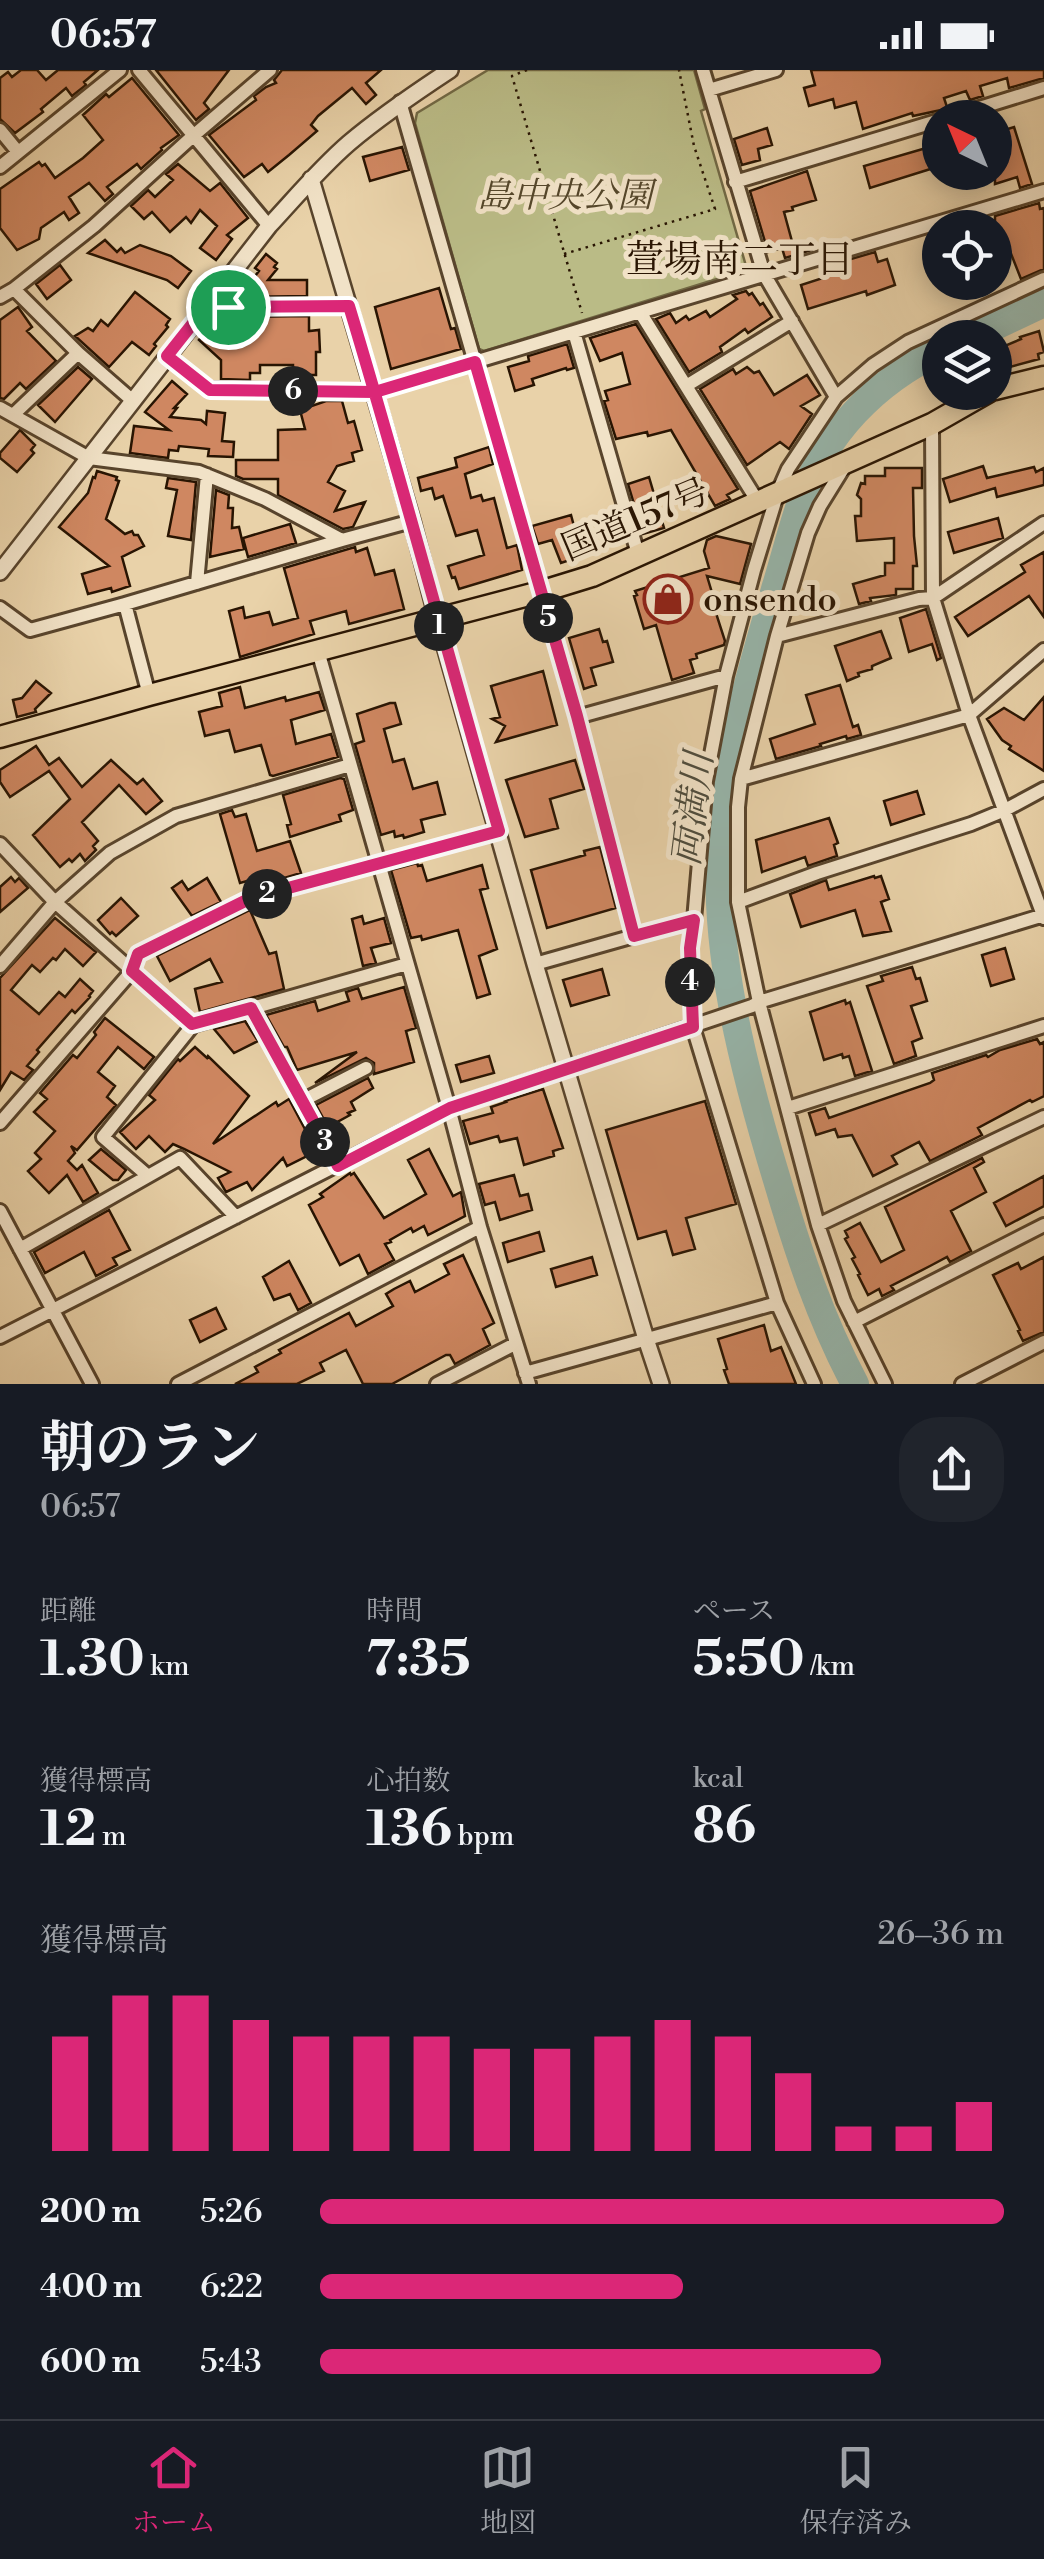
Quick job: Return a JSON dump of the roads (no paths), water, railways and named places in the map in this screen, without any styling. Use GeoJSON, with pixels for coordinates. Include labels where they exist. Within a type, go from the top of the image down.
{"type":"FeatureCollection","features":[{"type":"Feature","properties":{"kind":"highway"},"geometry":{"type":"LineString","coordinates":[[1012,384],[1044,377]]}},
{"type":"Feature","properties":{"kind":"highway","name":"国道157号"},"geometry":{"type":"LineString","coordinates":[[0,737],[592,576],[956,410]]}},
{"type":"Feature","properties":{"kind":"street"},"geometry":{"type":"LineString","coordinates":[[0,167],[120,70]]}},
{"type":"Feature","properties":{"kind":"street"},"geometry":{"type":"LineString","coordinates":[[139,70],[268,226]]}},
{"type":"Feature","properties":{"kind":"street"},"geometry":{"type":"LineString","coordinates":[[0,297],[94,226],[270,70]]}},
{"type":"Feature","properties":{"kind":"street"},"geometry":{"type":"LineString","coordinates":[[0,572],[268,226],[348,144],[400,102],[450,70]]}},
{"type":"Feature","properties":{"kind":"street"},"geometry":{"type":"LineString","coordinates":[[703,70],[764,274],[836,397]]}},
{"type":"Feature","properties":{"kind":"street"},"geometry":{"type":"LineString","coordinates":[[709,90],[776,70]]}},
{"type":"Feature","properties":{"kind":"street"},"geometry":{"type":"LineString","coordinates":[[1006,100],[1044,88]]}},
{"type":"Feature","properties":{"kind":"street"},"geometry":{"type":"LineString","coordinates":[[400,102],[577,716],[634,936]]}},
{"type":"Feature","properties":{"kind":"street"},"geometry":{"type":"LineString","coordinates":[[736,182],[922,125]]}},
{"type":"Feature","properties":{"kind":"street"},"geometry":{"type":"LineString","coordinates":[[0,130],[18,152]]}},
{"type":"Feature","properties":{"kind":"street"},"geometry":{"type":"LineString","coordinates":[[311,179],[412,521],[566,1071],[661,1384]]}},
{"type":"Feature","properties":{"kind":"street"},"geometry":{"type":"LineString","coordinates":[[167,356],[210,390],[375,392],[1044,191]]}},
{"type":"Feature","properties":{"kind":"street"},"geometry":{"type":"LineString","coordinates":[[814,1384],[777,1303],[693,1027],[690,948],[706,781],[726,676],[788,469],[836,397],[908,342],[1044,279]]}},
{"type":"Feature","properties":{"kind":"street"},"geometry":{"type":"LineString","coordinates":[[14,289],[132,400]]}},
{"type":"Feature","properties":{"kind":"street"},"geometry":{"type":"LineString","coordinates":[[213,298],[228,307],[349,306]]}},
{"type":"Feature","properties":{"kind":"street"},"geometry":{"type":"LineString","coordinates":[[640,312],[758,502]]}},
{"type":"Feature","properties":{"kind":"street"},"geometry":{"type":"LineString","coordinates":[[686,386],[792,322]]}},
{"type":"Feature","properties":{"kind":"street"},"geometry":{"type":"LineString","coordinates":[[580,330],[638,554]]}},
{"type":"Feature","properties":{"kind":"street"},"geometry":{"type":"LineString","coordinates":[[14,414],[78,353]]}},
{"type":"Feature","properties":{"kind":"street"},"geometry":{"type":"LineString","coordinates":[[0,408],[89,458],[199,472],[264,499],[342,540]]}},
{"type":"Feature","properties":{"kind":"street"},"geometry":{"type":"LineString","coordinates":[[0,1337],[450,1108],[756,1004],[1044,916],[968,715],[933,598],[932,424]]}},
{"type":"Feature","properties":{"kind":"street"},"geometry":{"type":"LineString","coordinates":[[839,465],[808,534],[741,778],[738,902],[756,1004],[818,1225],[844,1301],[885,1384]]}},
{"type":"Feature","properties":{"kind":"street"},"geometry":{"type":"LineString","coordinates":[[197,583],[207,475]]}},
{"type":"Feature","properties":{"kind":"street"},"geometry":{"type":"LineString","coordinates":[[0,608],[30,630],[412,521]]}},
{"type":"Feature","properties":{"kind":"street"},"geometry":{"type":"LineString","coordinates":[[777,636],[933,598],[1044,523]]}},
{"type":"Feature","properties":{"kind":"street"},"geometry":{"type":"LineString","coordinates":[[125,604],[149,695]]}},
{"type":"Feature","properties":{"kind":"street"},"geometry":{"type":"LineString","coordinates":[[318,650],[450,1108],[480,1226],[527,1379],[646,1339],[777,1303]]}},
{"type":"Feature","properties":{"kind":"street"},"geometry":{"type":"LineString","coordinates":[[741,778],[968,715],[1044,650]]}},
{"type":"Feature","properties":{"kind":"street"},"geometry":{"type":"LineString","coordinates":[[577,716],[726,676]]}},
{"type":"Feature","properties":{"kind":"street"},"geometry":{"type":"LineString","coordinates":[[0,966],[55,902],[110,853],[176,816],[350,765]]}},
{"type":"Feature","properties":{"kind":"street"},"geometry":{"type":"LineString","coordinates":[[738,902],[952,831],[1044,789]]}},
{"type":"Feature","properties":{"kind":"street"},"geometry":{"type":"LineString","coordinates":[[0,1124],[132,971],[138,954],[251,898],[499,831]]}},
{"type":"Feature","properties":{"kind":"street"},"geometry":{"type":"LineString","coordinates":[[0,844],[55,902],[192,1024]]}},
{"type":"Feature","properties":{"kind":"street"},"geometry":{"type":"LineString","coordinates":[[0,868],[18,862]]}},
{"type":"Feature","properties":{"kind":"street"},"geometry":{"type":"LineString","coordinates":[[535,964],[694,920]]}},
{"type":"Feature","properties":{"kind":"street"},"geometry":{"type":"LineString","coordinates":[[148,1176],[103,1137],[192,1024],[406,964]]}},
{"type":"Feature","properties":{"kind":"street"},"geometry":{"type":"LineString","coordinates":[[251,1008],[338,1166]]}},
{"type":"Feature","properties":{"kind":"street"},"geometry":{"type":"LineString","coordinates":[[788,1108],[1044,1026]]}},
{"type":"Feature","properties":{"kind":"street"},"geometry":{"type":"LineString","coordinates":[[302,1101],[366,1068]]}},
{"type":"Feature","properties":{"kind":"street"},"geometry":{"type":"LineString","coordinates":[[818,1225],[1044,1117]]}},
{"type":"Feature","properties":{"kind":"street"},"geometry":{"type":"LineString","coordinates":[[20,1249],[180,1158],[236,1216]]}},
{"type":"Feature","properties":{"kind":"street"},"geometry":{"type":"LineString","coordinates":[[0,1211],[92,1384]]}},
{"type":"Feature","properties":{"kind":"street"},"geometry":{"type":"LineString","coordinates":[[183,1383],[480,1226]]}},
{"type":"Feature","properties":{"kind":"street"},"geometry":{"type":"LineString","coordinates":[[854,1322],[1044,1226]]}},
{"type":"Feature","properties":{"kind":"street"},"geometry":{"type":"LineString","coordinates":[[962,1384],[1044,1342]]}},
{"type":"Feature","properties":{"kind":"street"},"geometry":{"type":"LineString","coordinates":[[437,1384],[515,1344]]}},
{"type":"Feature","properties":{"kind":"waterway","name":"両満川"},"geometry":{"type":"LineString","coordinates":[[1008,320],[1044,303]]}},
{"type":"Feature","properties":{"kind":"waterway","name":"両満川"},"geometry":{"type":"LineString","coordinates":[[855,1384],[820,1309],[802,1258],[741,1049],[725,960],[719,870],[721,824],[742,706],[811,477],[855,412],[922,360]]}},
{"type":"Feature","properties":{"kind":"place","name":"onsendo"},"geometry":{"type":"Point","coordinates":[668,599]}},
{"type":"Feature","properties":{"kind":"district","name":"萱場南二丁目"},"geometry":{"type":"Point","coordinates":[740,259]}},
{"type":"Feature","properties":{"kind":"park label","name":"島中央公園"},"geometry":{"type":"Point","coordinates":[565,195]}}]}
